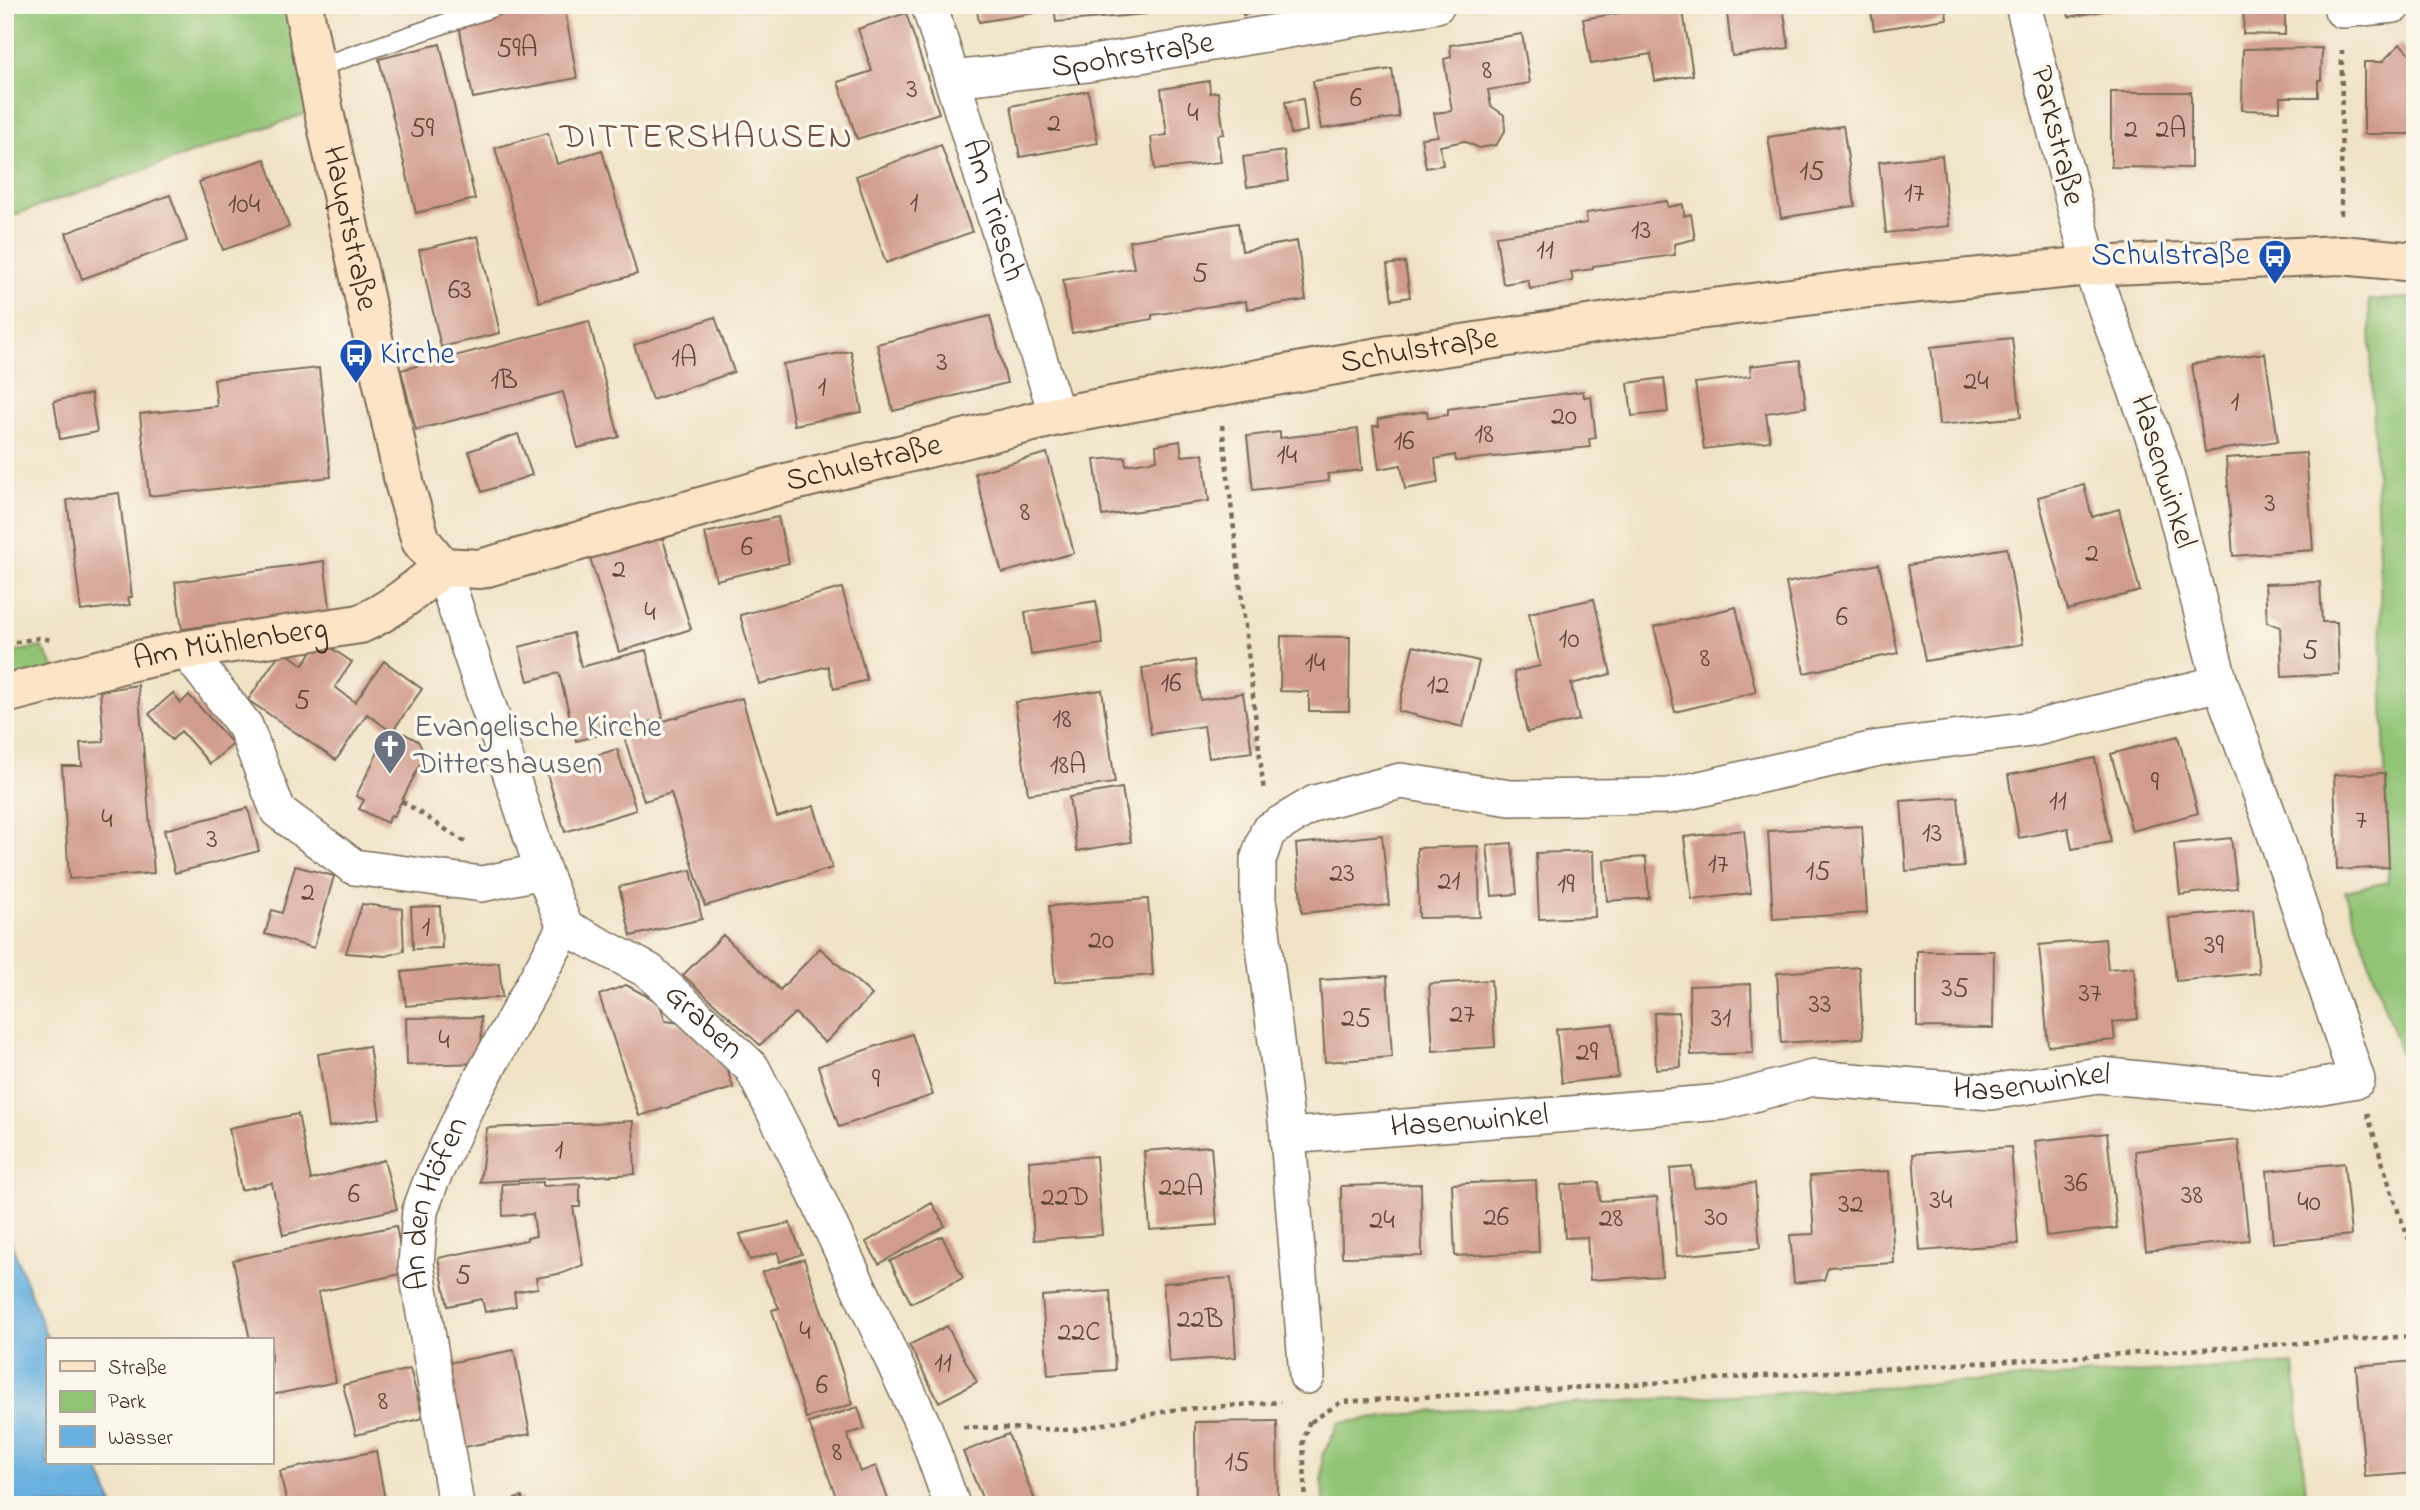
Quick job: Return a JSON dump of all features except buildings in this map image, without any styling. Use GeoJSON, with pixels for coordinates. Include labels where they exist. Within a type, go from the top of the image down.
{"type":"FeatureCollection","features":[{"type":"Feature","properties":{"kind":"street","name":"Hauptstraße"},"geometry":{"type":"LineString","coordinates":[[303,5],[405,486],[421,541],[442,567]]}},
{"type":"Feature","properties":{"kind":"street","name":"Am Triesch"},"geometry":{"type":"LineString","coordinates":[[929,5],[1057,416]]}},
{"type":"Feature","properties":{"kind":"street","name":"Parkstraße"},"geometry":{"type":"LineString","coordinates":[[2023,5],[2090,266]]}},
{"type":"Feature","properties":{"kind":"street"},"geometry":{"type":"LineString","coordinates":[[2342,10],[2394,5]]}},
{"type":"Feature","properties":{"kind":"street","name":"Spohrstraße"},"geometry":{"type":"LineString","coordinates":[[952,79],[1087,64],[1414,7]]}},
{"type":"Feature","properties":{"kind":"street","name":"Schulstraße"},"geometry":{"type":"LineString","coordinates":[[442,567],[480,569],[782,484],[1057,416],[1390,355],[1627,318],[1869,288],[2090,266],[2341,256],[2415,261]]}},
{"type":"Feature","properties":{"kind":"street","name":"Hasenwinkel"},"geometry":{"type":"LineString","coordinates":[[1288,1136],[1723,1102],[1813,1078],[1991,1092],[2099,1075],[2281,1093],[2357,1080],[2271,822],[2220,683],[2163,463],[2090,266]]}},
{"type":"Feature","properties":{"kind":"street"},"geometry":{"type":"LineString","coordinates":[[442,567],[543,871],[565,927]]}},
{"type":"Feature","properties":{"kind":"street","name":"Am Mühlenberg"},"geometry":{"type":"LineString","coordinates":[[5,694],[85,672],[186,650],[360,624],[384,613],[442,567]]}},
{"type":"Feature","properties":{"kind":"street"},"geometry":{"type":"LineString","coordinates":[[186,650],[245,726],[278,811],[354,867],[482,884],[543,871]]}},
{"type":"Feature","properties":{"kind":"street"},"geometry":{"type":"LineString","coordinates":[[1301,1388],[1288,1136],[1258,899],[1258,860],[1268,831],[1315,803],[1401,781],[1510,798],[1669,796],[1879,748],[2032,729],[2220,683]]}},
{"type":"Feature","properties":{"kind":"street","name":"Graben"},"geometry":{"type":"LineString","coordinates":[[565,927],[649,971],[752,1068],[806,1174],[923,1427],[952,1505]]}},
{"type":"Feature","properties":{"kind":"street","name":"An den Höfen"},"geometry":{"type":"LineString","coordinates":[[456,1505],[416,1265],[421,1211],[431,1181],[466,1107],[565,927]]}},
{"type":"Feature","properties":{"kind":"lane"},"geometry":{"type":"LineString","coordinates":[[316,68],[499,5]]}},
{"type":"Feature","properties":{"kind":"path"},"geometry":{"type":"LineString","coordinates":[[2341,256],[2342,10]]}},
{"type":"Feature","properties":{"kind":"path"},"geometry":{"type":"LineString","coordinates":[[1218,386],[1268,831]]}},
{"type":"Feature","properties":{"kind":"path"},"geometry":{"type":"LineString","coordinates":[[402,801],[483,854],[509,878]]}},
{"type":"Feature","properties":{"kind":"path"},"geometry":{"type":"LineString","coordinates":[[2357,1080],[2415,1255]]}},
{"type":"Feature","properties":{"kind":"path"},"geometry":{"type":"LineString","coordinates":[[1306,1505],[1303,1440],[1307,1428],[1311,1422],[1341,1402],[2415,1336]]}},
{"type":"Feature","properties":{"kind":"path"},"geometry":{"type":"LineString","coordinates":[[923,1427],[1075,1430],[1301,1388]]}},
{"type":"Feature","properties":{"kind":"green space"},"geometry":{"type":"Polygon","coordinates":[[[5,5],[298,5],[319,109],[5,218],[5,5]]]}},
{"type":"Feature","properties":{"kind":"green space"},"geometry":{"type":"Polygon","coordinates":[[[2415,298],[2415,1095],[2345,891],[2388,882],[2369,300],[2415,298]]]}},
{"type":"Feature","properties":{"kind":"green space"},"geometry":{"type":"Polygon","coordinates":[[[42,647],[66,688],[5,702],[5,653],[42,647]]]}},
{"type":"Feature","properties":{"kind":"green space"},"geometry":{"type":"Polygon","coordinates":[[[2294,1364],[2307,1505],[1323,1505],[1322,1456],[1339,1423],[1425,1412],[2294,1364]]]}},
{"type":"Feature","properties":{"kind":"water"},"geometry":{"type":"Polygon","coordinates":[[[5,1227],[47,1338],[46,1464],[96,1464],[113,1505],[5,1505],[5,1227]]]}},
{"type":"Feature","properties":{"kind":"place","name":"Schulstraße"},"geometry":{"type":"Point","coordinates":[2275,286]}},
{"type":"Feature","properties":{"kind":"place","name":"Kirche"},"geometry":{"type":"Point","coordinates":[356,385]}},
{"type":"Feature","properties":{"kind":"place","name":"Evangelische Kirche Dittershausen"},"geometry":{"type":"Point","coordinates":[390,776]}},
{"type":"Feature","properties":{"kind":"district","name":"DITTERSHAUSEN"},"geometry":{"type":"Point","coordinates":[707,138]}}]}
